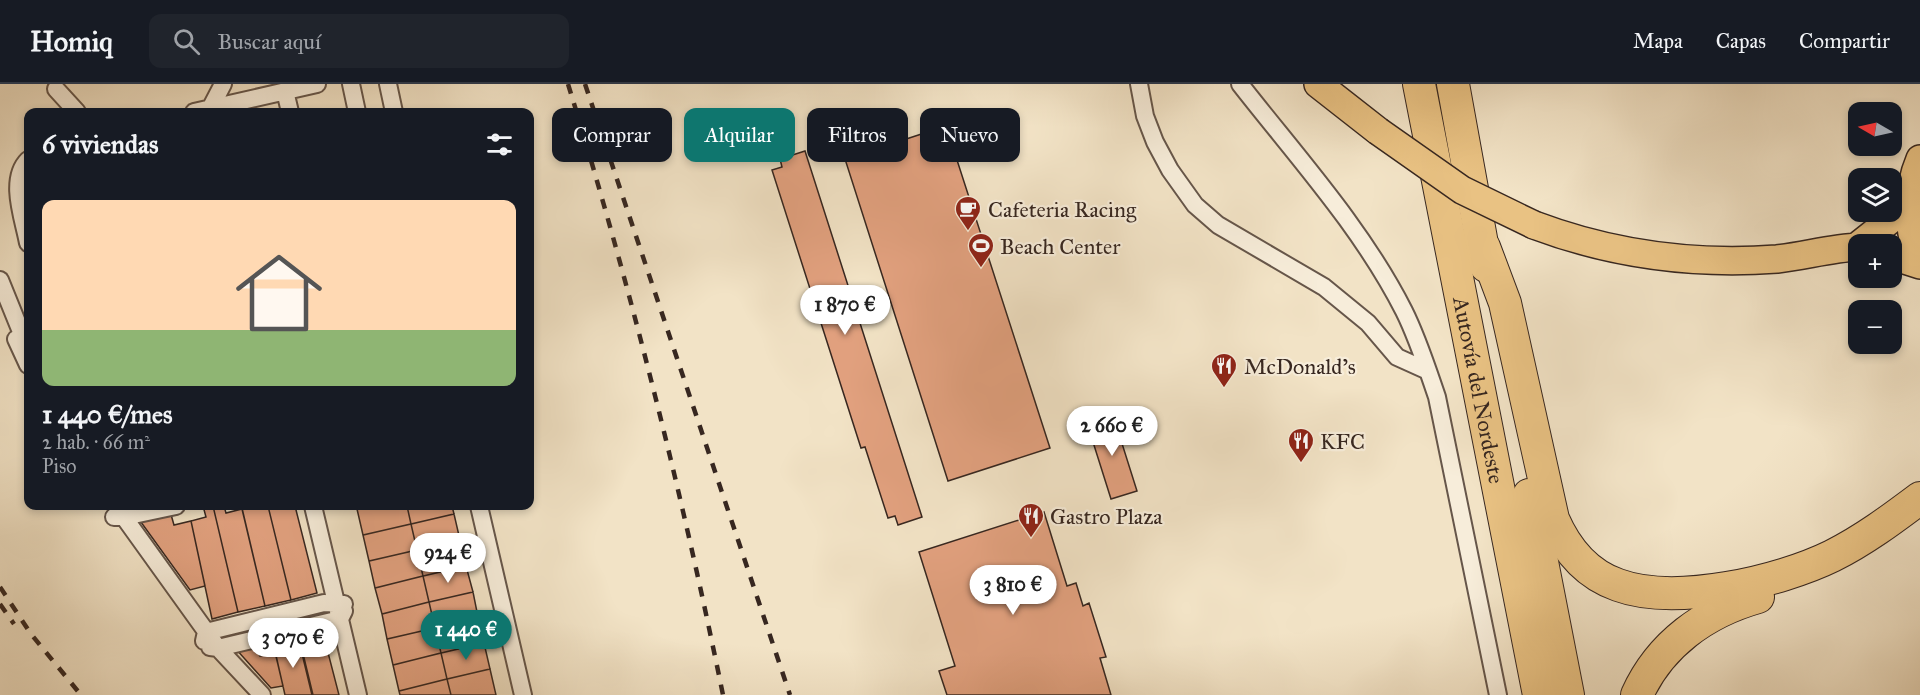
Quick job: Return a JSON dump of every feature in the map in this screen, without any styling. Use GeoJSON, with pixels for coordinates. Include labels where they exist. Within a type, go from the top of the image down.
{"type":"FeatureCollection","features":[{"type":"Feature","properties":{"kind":"highway"},"geometry":{"type":"LineString","coordinates":[[1404,84],[1477,452],[1519,591]]}},
{"type":"Feature","properties":{"kind":"highway","name":"Autovía del Nordeste"},"geometry":{"type":"LineString","coordinates":[[1419,84],[1539,695]]}},
{"type":"Feature","properties":{"kind":"highway","name":"Autovía del Nordeste"},"geometry":{"type":"LineString","coordinates":[[1454,84],[1484,247],[1491,307],[1568,695]]}},
{"type":"Feature","properties":{"kind":"highway"},"geometry":{"type":"LineString","coordinates":[[1484,247],[1505,303],[1553,519],[1567,547],[1577,559],[1601,577],[1629,588],[1678,593],[1731,587],[1771,578],[1829,557],[1860,541],[1920,498]]}},
{"type":"Feature","properties":{"kind":"highway"},"geometry":{"type":"LineString","coordinates":[[1637,695],[1648,673],[1666,651],[1703,619],[1727,608],[1836,572],[1868,556],[1920,519]]}},
{"type":"Feature","properties":{"kind":"main road"},"geometry":{"type":"LineString","coordinates":[[1318,84],[1452,184],[1483,202],[1534,225],[1601,245],[1676,258],[1776,259],[1848,248]]}},
{"type":"Feature","properties":{"kind":"main road"},"geometry":{"type":"LineString","coordinates":[[1902,258],[1920,263],[1910,223],[1911,193],[1920,159]]}},
{"type":"Feature","properties":{"kind":"main road"},"geometry":{"type":"LineString","coordinates":[[1873,234],[1889,221],[1911,193]]}},
{"type":"Feature","properties":{"kind":"street"},"geometry":{"type":"LineString","coordinates":[[204,108],[223,84]]}},
{"type":"Feature","properties":{"kind":"street"},"geometry":{"type":"LineString","coordinates":[[236,108],[285,91],[316,84]]}},
{"type":"Feature","properties":{"kind":"street"},"geometry":{"type":"LineString","coordinates":[[351,84],[356,108]]}},
{"type":"Feature","properties":{"kind":"street"},"geometry":{"type":"LineString","coordinates":[[381,84],[387,108]]}},
{"type":"Feature","properties":{"kind":"street"},"geometry":{"type":"LineString","coordinates":[[388,84],[393,108]]}},
{"type":"Feature","properties":{"kind":"street"},"geometry":{"type":"LineString","coordinates":[[1139,84],[1145,116],[1155,142],[1170,170],[1195,205],[1227,230],[1324,287],[1368,323],[1397,357],[1428,371]]}},
{"type":"Feature","properties":{"kind":"street"},"geometry":{"type":"LineString","coordinates":[[1240,84],[1354,230],[1380,269],[1404,312],[1437,397],[1498,695]]}},
{"type":"Feature","properties":{"kind":"street"},"geometry":{"type":"LineString","coordinates":[[56,89],[73,108]]}},
{"type":"Feature","properties":{"kind":"street"},"geometry":{"type":"LineString","coordinates":[[285,91],[289,108]]}},
{"type":"Feature","properties":{"kind":"street"},"geometry":{"type":"LineString","coordinates":[[24,164],[18,188],[24,221]]}},
{"type":"Feature","properties":{"kind":"street"},"geometry":{"type":"LineString","coordinates":[[0,280],[24,339]]}},
{"type":"Feature","properties":{"kind":"street"},"geometry":{"type":"LineString","coordinates":[[0,300],[24,356]]}},
{"type":"Feature","properties":{"kind":"street"},"geometry":{"type":"LineString","coordinates":[[113,510],[209,642],[253,695]]}},
{"type":"Feature","properties":{"kind":"street"},"geometry":{"type":"LineString","coordinates":[[314,510],[366,695]]}},
{"type":"Feature","properties":{"kind":"street"},"geometry":{"type":"LineString","coordinates":[[323,510],[358,695]]}},
{"type":"Feature","properties":{"kind":"street"},"geometry":{"type":"LineString","coordinates":[[479,510],[523,695]]}},
{"type":"Feature","properties":{"kind":"street"},"geometry":{"type":"LineString","coordinates":[[487,510],[530,695]]}},
{"type":"Feature","properties":{"kind":"street"},"geometry":{"type":"LineString","coordinates":[[209,642],[342,608]]}},
{"type":"Feature","properties":{"kind":"street"},"geometry":{"type":"LineString","coordinates":[[209,642],[262,695]]}},
{"type":"Feature","properties":{"kind":"building"},"geometry":{"type":"Polygon","coordinates":[[[920,134],[920,162],[958,162],[1050,448],[948,481],[846,162],[908,162],[908,138],[920,134]]]}},
{"type":"Feature","properties":{"kind":"building"},"geometry":{"type":"Polygon","coordinates":[[[805,151],[922,517],[898,525],[895,516],[888,518],[865,447],[861,448],[772,170],[782,167],[781,162],[795,162],[795,154],[805,151]]]}},
{"type":"Feature","properties":{"kind":"building"},"geometry":{"type":"Polygon","coordinates":[[[1113,415],[1137,491],[1111,499],[1087,423],[1113,415]]]}},
{"type":"Feature","properties":{"kind":"building"},"geometry":{"type":"Polygon","coordinates":[[[204,510],[214,510],[238,612],[212,619],[191,521],[206,517],[204,510]]]}},
{"type":"Feature","properties":{"kind":"building"},"geometry":{"type":"Polygon","coordinates":[[[214,510],[225,510],[226,513],[242,510],[265,606],[238,612],[214,510]]]}},
{"type":"Feature","properties":{"kind":"building"},"geometry":{"type":"Polygon","coordinates":[[[242,510],[269,510],[291,600],[265,606],[242,510]]]}},
{"type":"Feature","properties":{"kind":"building"},"geometry":{"type":"Polygon","coordinates":[[[269,510],[296,510],[317,593],[291,600],[269,510]]]}},
{"type":"Feature","properties":{"kind":"building"},"geometry":{"type":"Polygon","coordinates":[[[357,510],[408,510],[411,524],[363,535],[357,510]]]}},
{"type":"Feature","properties":{"kind":"building"},"geometry":{"type":"Polygon","coordinates":[[[408,510],[453,510],[454,514],[411,524],[408,510]]]}},
{"type":"Feature","properties":{"kind":"building"},"geometry":{"type":"Polygon","coordinates":[[[170,511],[174,525],[191,521],[205,586],[190,590],[138,518],[170,511]]]}},
{"type":"Feature","properties":{"kind":"building"},"geometry":{"type":"Polygon","coordinates":[[[1044,512],[1067,586],[1076,583],[1083,606],[1089,603],[1106,657],[1100,658],[1111,695],[947,695],[939,671],[955,666],[919,552],[1044,512]]]}},
{"type":"Feature","properties":{"kind":"building"},"geometry":{"type":"Polygon","coordinates":[[[454,514],[460,540],[417,550],[411,524],[454,514]]]}},
{"type":"Feature","properties":{"kind":"building"},"geometry":{"type":"Polygon","coordinates":[[[411,524],[417,550],[369,561],[363,535],[411,524]]]}},
{"type":"Feature","properties":{"kind":"building"},"geometry":{"type":"Polygon","coordinates":[[[460,540],[466,566],[423,576],[417,550],[460,540]]]}},
{"type":"Feature","properties":{"kind":"building"},"geometry":{"type":"Polygon","coordinates":[[[417,550],[423,576],[375,588],[369,561],[417,550]]]}},
{"type":"Feature","properties":{"kind":"building"},"geometry":{"type":"Polygon","coordinates":[[[466,566],[473,592],[429,602],[423,576],[466,566]]]}},
{"type":"Feature","properties":{"kind":"building"},"geometry":{"type":"Polygon","coordinates":[[[423,576],[429,602],[382,614],[375,588],[423,576]]]}},
{"type":"Feature","properties":{"kind":"building"},"geometry":{"type":"Polygon","coordinates":[[[473,592],[478,617],[435,628],[429,602],[473,592]]]}},
{"type":"Feature","properties":{"kind":"building"},"geometry":{"type":"Polygon","coordinates":[[[429,602],[435,628],[387,639],[382,614],[429,602]]]}},
{"type":"Feature","properties":{"kind":"building"},"geometry":{"type":"Polygon","coordinates":[[[478,617],[484,643],[441,653],[435,628],[478,617]]]}},
{"type":"Feature","properties":{"kind":"building"},"geometry":{"type":"Polygon","coordinates":[[[435,628],[441,653],[393,665],[387,639],[435,628]]]}},
{"type":"Feature","properties":{"kind":"building"},"geometry":{"type":"Polygon","coordinates":[[[308,630],[312,645],[325,641],[339,695],[313,695],[298,633],[308,630]]]}},
{"type":"Feature","properties":{"kind":"building"},"geometry":{"type":"Polygon","coordinates":[[[297,633],[312,695],[285,695],[275,651],[292,648],[288,636],[297,633]]]}},
{"type":"Feature","properties":{"kind":"building"},"geometry":{"type":"Polygon","coordinates":[[[255,643],[260,656],[275,652],[283,686],[271,688],[235,648],[255,643]]]}},
{"type":"Feature","properties":{"kind":"building"},"geometry":{"type":"Polygon","coordinates":[[[484,643],[490,669],[447,679],[441,653],[484,643]]]}},
{"type":"Feature","properties":{"kind":"building"},"geometry":{"type":"Polygon","coordinates":[[[441,653],[447,679],[399,691],[393,665],[441,653]]]}},
{"type":"Feature","properties":{"kind":"building"},"geometry":{"type":"Polygon","coordinates":[[[490,669],[496,695],[451,695],[447,679],[490,669]]]}},
{"type":"Feature","properties":{"kind":"building"},"geometry":{"type":"Polygon","coordinates":[[[447,679],[451,695],[400,695],[399,691],[447,679]]]}},
{"type":"Feature","properties":{"kind":"railway"},"geometry":{"type":"LineString","coordinates":[[568,84],[653,388],[690,541],[723,695]]}},
{"type":"Feature","properties":{"kind":"railway"},"geometry":{"type":"LineString","coordinates":[[585,84],[790,695]]}},
{"type":"Feature","properties":{"kind":"railway"},"geometry":{"type":"LineString","coordinates":[[0,587],[31,634],[81,695]]}},
{"type":"Feature","properties":{"kind":"railway"},"geometry":{"type":"LineString","coordinates":[[0,604],[14,624]]}},
{"type":"Feature","properties":{"kind":"place","name":"Cafeteria Racing"},"geometry":{"type":"Point","coordinates":[968,232]}},
{"type":"Feature","properties":{"kind":"place","name":"Beach Center"},"geometry":{"type":"Point","coordinates":[981,269]}},
{"type":"Feature","properties":{"kind":"place","name":"McDonald's"},"geometry":{"type":"Point","coordinates":[1224,389]}},
{"type":"Feature","properties":{"kind":"place","name":"KFC"},"geometry":{"type":"Point","coordinates":[1301,464]}},
{"type":"Feature","properties":{"kind":"place","name":"Gastro Plaza"},"geometry":{"type":"Point","coordinates":[1031,539]}}]}
